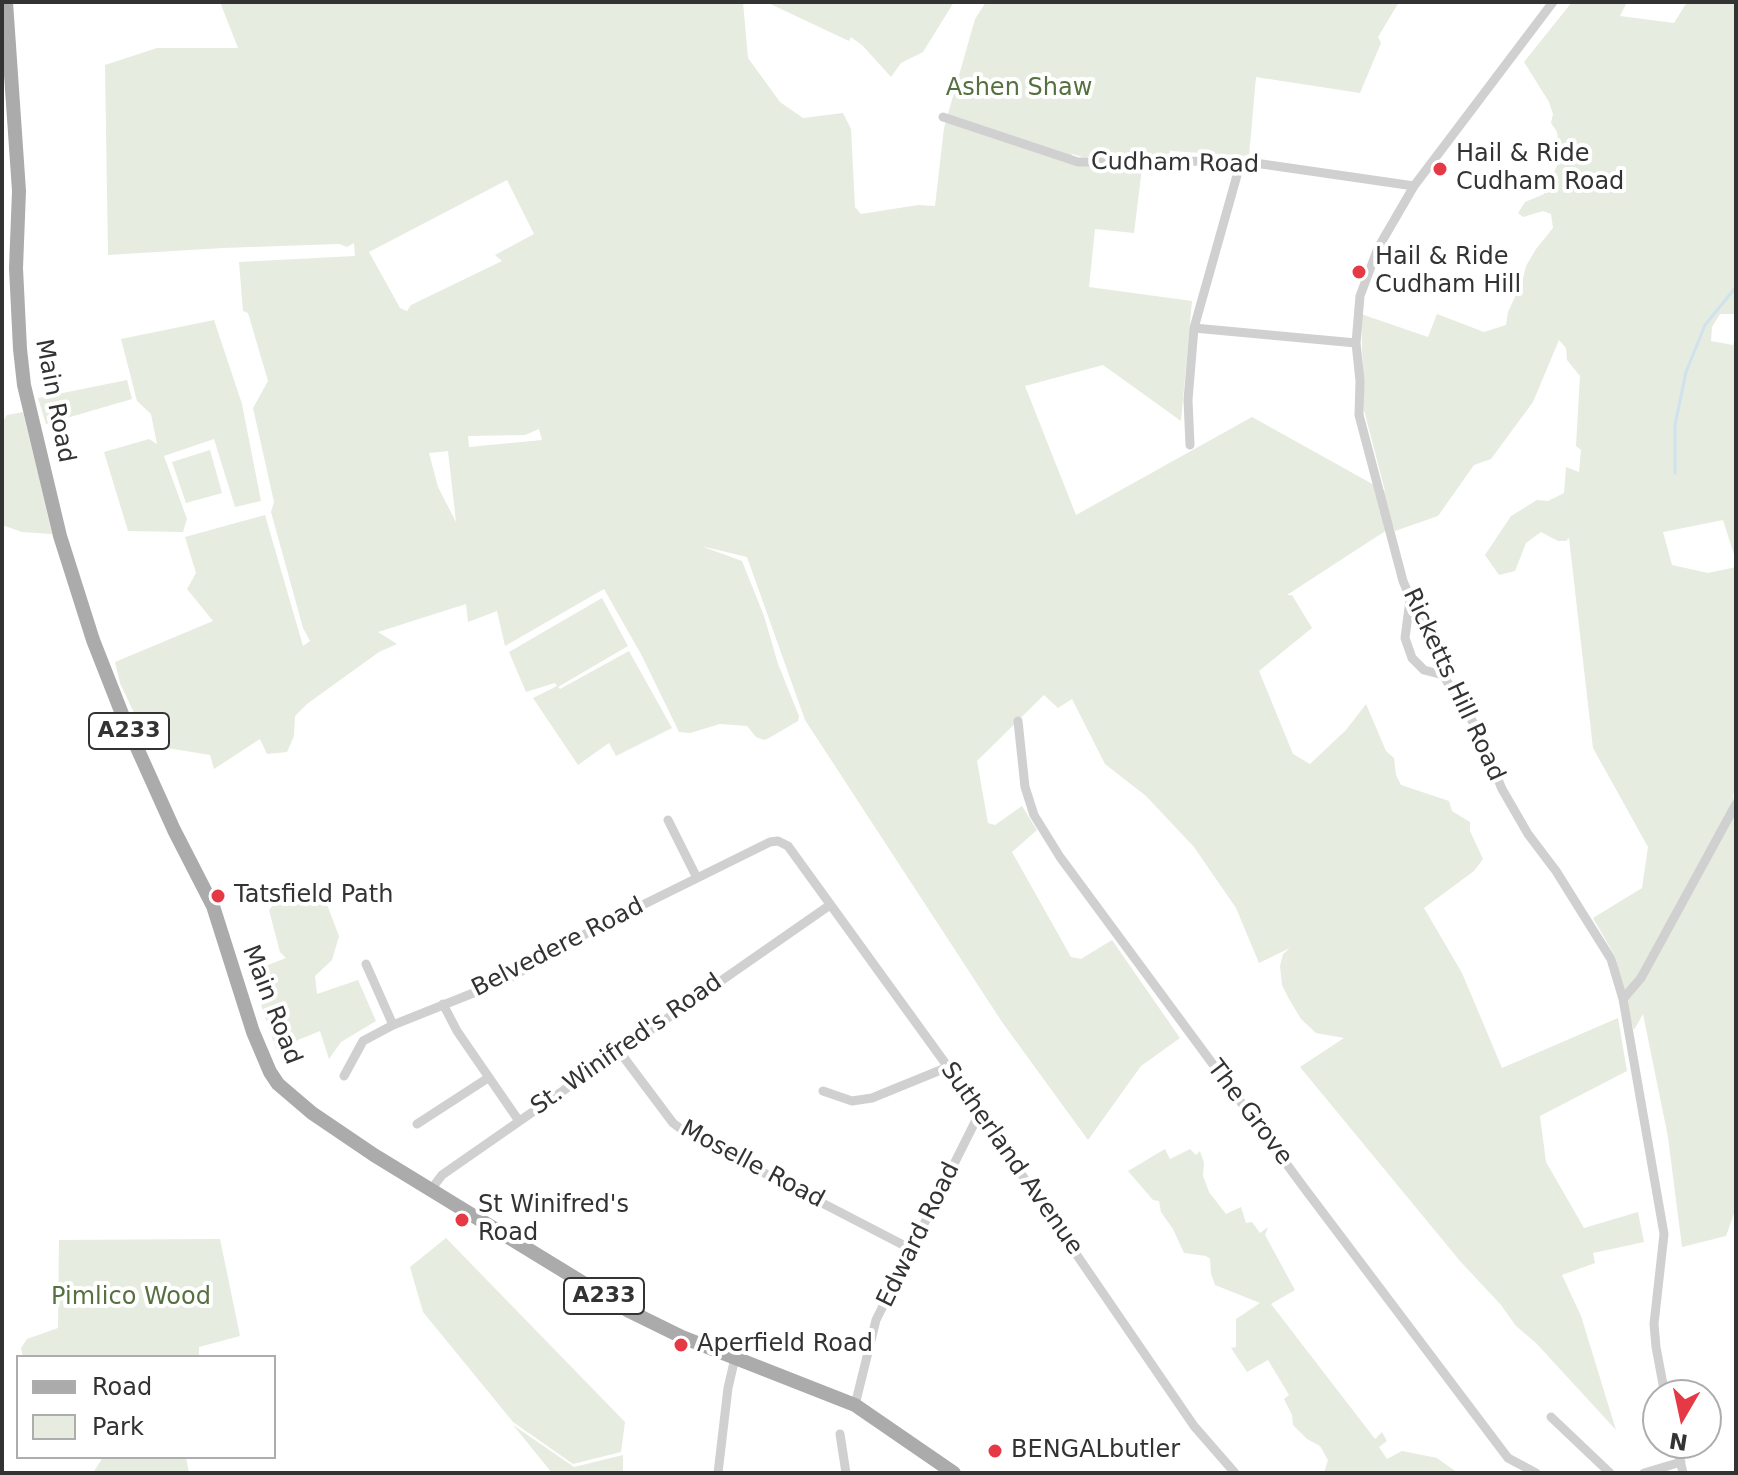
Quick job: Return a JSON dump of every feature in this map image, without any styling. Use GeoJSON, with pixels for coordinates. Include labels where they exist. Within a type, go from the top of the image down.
{"type":"FeatureCollection","features":[{"type":"Feature","properties":{"kind":"main road","name":"Main Road"},"geometry":{"type":"LineString","coordinates":[[6,2],[19,191],[16,268],[20,349],[24,385],[63,548],[93,640],[140,756],[213,906],[253,1032],[270,1072],[288,1094],[312,1113],[430,1191],[629,1311],[682,1337],[855,1405],[954,1473]]}},
{"type":"Feature","properties":{"kind":"street","name":"Ricketts Hill Road"},"geometry":{"type":"LineString","coordinates":[[1553,2],[1414,186],[1378,248],[1360,296],[1356,343],[1360,381],[1359,415],[1403,581],[1443,675],[1476,727],[1502,789],[1521,823],[1556,871],[1611,959],[1623,999],[1664,1234],[1654,1324],[1662,1379]]}},
{"type":"Feature","properties":{"kind":"street","name":"Cudham Road"},"geometry":{"type":"LineString","coordinates":[[943,117],[1078,162],[1241,161],[1414,186]]}},
{"type":"Feature","properties":{"kind":"street"},"geometry":{"type":"LineString","coordinates":[[1190,445],[1188,400],[1194,328],[1241,161]]}},
{"type":"Feature","properties":{"kind":"street"},"geometry":{"type":"LineString","coordinates":[[1194,328],[1356,343]]}},
{"type":"Feature","properties":{"kind":"street"},"geometry":{"type":"LineString","coordinates":[[1410,597],[1405,638],[1412,658],[1424,670],[1443,675]]}},
{"type":"Feature","properties":{"kind":"street","name":"The Grove"},"geometry":{"type":"LineString","coordinates":[[1018,721],[1025,787],[1034,815],[1060,857],[1508,1458],[1536,1473]]}},
{"type":"Feature","properties":{"kind":"street"},"geometry":{"type":"LineString","coordinates":[[1623,999],[1641,978],[1736,804]]}},
{"type":"Feature","properties":{"kind":"street"},"geometry":{"type":"LineString","coordinates":[[668,820],[697,878]]}},
{"type":"Feature","properties":{"kind":"street","name":"Belvedere Road"},"geometry":{"type":"LineString","coordinates":[[344,1076],[363,1041],[393,1025],[506,980],[594,929],[770,842],[778,841],[788,846]]}},
{"type":"Feature","properties":{"kind":"street","name":"Sutherland Avenue"},"geometry":{"type":"LineString","coordinates":[[788,846],[948,1067],[1194,1426],[1235,1473]]}},
{"type":"Feature","properties":{"kind":"street","name":"St. Winifred's Road"},"geometry":{"type":"LineString","coordinates":[[430,1191],[442,1175],[830,905]]}},
{"type":"Feature","properties":{"kind":"street"},"geometry":{"type":"LineString","coordinates":[[366,964],[393,1025]]}},
{"type":"Feature","properties":{"kind":"street"},"geometry":{"type":"LineString","coordinates":[[443,1004],[488,1078],[519,1121]]}},
{"type":"Feature","properties":{"kind":"street","name":"Moselle Road"},"geometry":{"type":"LineString","coordinates":[[619,1051],[673,1123],[685,1132],[911,1249]]}},
{"type":"Feature","properties":{"kind":"street"},"geometry":{"type":"LineString","coordinates":[[823,1091],[852,1101],[872,1098],[948,1067]]}},
{"type":"Feature","properties":{"kind":"street"},"geometry":{"type":"LineString","coordinates":[[417,1124],[488,1078]]}},
{"type":"Feature","properties":{"kind":"street","name":"Edward Road"},"geometry":{"type":"LineString","coordinates":[[855,1405],[876,1320],[979,1114]]}},
{"type":"Feature","properties":{"kind":"street"},"geometry":{"type":"LineString","coordinates":[[718,1473],[728,1388],[735,1358]]}},
{"type":"Feature","properties":{"kind":"street"},"geometry":{"type":"LineString","coordinates":[[1551,1417],[1610,1473]]}},
{"type":"Feature","properties":{"kind":"street"},"geometry":{"type":"LineString","coordinates":[[840,1434],[846,1473]]}},
{"type":"Feature","properties":{"kind":"street"},"geometry":{"type":"LineString","coordinates":[[1680,1459],[1683,1473]]}},
{"type":"Feature","properties":{"kind":"street"},"geometry":{"type":"LineString","coordinates":[[1644,1473],[1681,1462]]}},
{"type":"Feature","properties":{"kind":"green space","name":"Ashen Shaw"},"geometry":{"type":"Polygon","coordinates":[[[220,2],[743,2],[748,58],[780,102],[803,118],[843,113],[851,129],[855,207],[861,214],[918,205],[935,206],[944,128],[975,19],[986,2],[1399,2],[1378,37],[1381,43],[1360,93],[1256,77],[1249,156],[1170,151],[1170,156],[1082,157],[1072,154],[1070,163],[1079,165],[1142,168],[1134,233],[1095,229],[1089,287],[1192,301],[1181,421],[1103,365],[1025,386],[1076,515],[1252,417],[1385,491],[1364,410],[1361,314],[1428,337],[1437,314],[1484,332],[1506,325],[1526,266],[1553,228],[1551,214],[1543,211],[1523,217],[1518,213],[1525,202],[1544,194],[1560,159],[1549,102],[1524,62],[1572,2],[1627,2],[1620,16],[1674,23],[1687,2],[1736,2],[1736,314],[1720,314],[1712,327],[1711,341],[1733,345],[1736,333],[1736,561],[1723,520],[1663,532],[1672,565],[1708,573],[1736,567],[1736,789],[1733,795],[1736,808],[1736,1208],[1726,1236],[1682,1247],[1668,1137],[1643,1014],[1634,1030],[1622,994],[1616,958],[1593,918],[1642,888],[1648,847],[1593,748],[1569,538],[1558,541],[1541,532],[1526,543],[1515,571],[1499,575],[1485,555],[1511,516],[1537,500],[1548,501],[1564,493],[1566,467],[1579,472],[1581,450],[1576,446],[1580,376],[1567,360],[1566,348],[1559,340],[1533,402],[1491,459],[1474,465],[1438,516],[1395,531],[1393,526],[1287,595],[1292,595],[1312,628],[1259,671],[1293,754],[1310,764],[1346,730],[1366,704],[1386,751],[1394,758],[1401,785],[1449,801],[1452,811],[1470,822],[1470,831],[1483,859],[1474,871],[1424,908],[1462,973],[1502,1068],[1618,1018],[1627,1071],[1540,1116],[1546,1162],[1584,1228],[1638,1212],[1644,1242],[1593,1253],[1595,1263],[1562,1275],[1581,1316],[1616,1430],[1536,1343],[1516,1326],[1300,1067],[1344,1038],[1316,1033],[1301,1019],[1289,999],[1282,985],[1280,966],[1283,954],[1290,948],[1259,963],[1236,908],[1194,847],[1146,796],[1105,764],[1072,699],[1058,708],[1044,695],[977,761],[988,823],[995,825],[1022,806],[1037,830],[1012,852],[1071,957],[1081,959],[1112,940],[1180,1038],[1141,1066],[1088,1140],[1002,1022],[805,720],[747,557],[701,546],[742,561],[799,716],[798,721],[764,740],[756,737],[747,726],[720,724],[690,733],[679,732],[642,656],[604,589],[505,646],[497,611],[468,622],[466,604],[378,632],[397,644],[379,652],[307,704],[295,716],[294,736],[287,752],[267,754],[260,739],[214,769],[210,755],[149,745],[120,683],[115,662],[213,621],[187,589],[196,573],[185,537],[265,515],[303,646],[310,641],[303,628],[271,512],[274,502],[253,408],[268,381],[248,313],[243,311],[239,262],[355,256],[354,243],[347,247],[339,244],[108,255],[105,65],[157,48],[238,48],[220,2]],[[507,180],[369,252],[400,308],[407,311],[411,305],[502,261],[495,255],[534,234],[507,180]],[[539,429],[525,435],[468,436],[469,447],[542,440],[539,429]],[[448,451],[429,453],[438,487],[456,522],[448,451]]]}},
{"type":"Feature","properties":{"kind":"green space"},"geometry":{"type":"Polygon","coordinates":[[[766,2],[954,2],[923,52],[901,63],[891,77],[851,37],[849,41],[766,2]]]}},
{"type":"Feature","properties":{"kind":"green space"},"geometry":{"type":"Polygon","coordinates":[[[214,320],[242,404],[261,501],[235,507],[214,439],[164,456],[187,519],[183,532],[128,531],[104,452],[149,439],[157,444],[151,414],[137,401],[121,339],[214,320]]]}},
{"type":"Feature","properties":{"kind":"green space"},"geometry":{"type":"Polygon","coordinates":[[[127,380],[132,399],[46,424],[38,398],[127,380]]]}},
{"type":"Feature","properties":{"kind":"green space"},"geometry":{"type":"Polygon","coordinates":[[[23,412],[52,534],[22,532],[2,525],[2,423],[7,415],[23,412]]]}},
{"type":"Feature","properties":{"kind":"green space"},"geometry":{"type":"Polygon","coordinates":[[[210,450],[222,493],[186,503],[172,462],[210,450]]]}},
{"type":"Feature","properties":{"kind":"green space"},"geometry":{"type":"Polygon","coordinates":[[[602,598],[628,646],[558,687],[560,689],[629,651],[672,728],[616,756],[609,743],[578,765],[533,698],[557,686],[555,683],[526,692],[509,652],[602,598]]]}},
{"type":"Feature","properties":{"kind":"green space"},"geometry":{"type":"Polygon","coordinates":[[[323,894],[339,936],[332,960],[315,976],[317,994],[358,980],[376,1021],[341,1042],[329,1059],[320,1031],[276,1049],[250,972],[286,958],[280,952],[269,910],[277,900],[323,894]]]}},
{"type":"Feature","properties":{"kind":"green space"},"geometry":{"type":"Polygon","coordinates":[[[1165,1149],[1170,1159],[1190,1149],[1196,1155],[1200,1151],[1204,1163],[1203,1176],[1209,1192],[1226,1214],[1241,1207],[1246,1223],[1252,1222],[1260,1233],[1268,1227],[1265,1235],[1295,1290],[1271,1304],[1375,1439],[1382,1432],[1387,1441],[1379,1447],[1387,1459],[1402,1451],[1437,1458],[1458,1473],[1324,1473],[1328,1460],[1320,1446],[1307,1439],[1293,1425],[1284,1399],[1289,1395],[1268,1360],[1247,1372],[1231,1348],[1236,1347],[1236,1319],[1260,1303],[1215,1285],[1210,1259],[1184,1253],[1161,1212],[1159,1201],[1153,1200],[1128,1171],[1165,1149]]]}},
{"type":"Feature","properties":{"kind":"green space"},"geometry":{"type":"Polygon","coordinates":[[[446,1238],[625,1422],[621,1452],[573,1464],[513,1422],[423,1312],[410,1267],[446,1238]]]}},
{"type":"Feature","properties":{"kind":"green space","name":"Pimlico Wood"},"geometry":{"type":"Polygon","coordinates":[[[220,1239],[240,1336],[199,1347],[199,1355],[23,1355],[21,1348],[27,1339],[58,1328],[59,1240],[220,1239]]]}},
{"type":"Feature","properties":{"kind":"green space"},"geometry":{"type":"Polygon","coordinates":[[[513,1425],[574,1467],[623,1455],[623,1473],[552,1473],[513,1425]]]}},
{"type":"Feature","properties":{"kind":"green space"},"geometry":{"type":"Polygon","coordinates":[[[102,1459],[186,1459],[189,1473],[93,1473],[102,1459]]]}},
{"type":"Feature","properties":{"kind":"waterway"},"geometry":{"type":"LineString","coordinates":[[1675,473],[1675,425],[1686,372],[1705,325],[1736,287]]}},
{"type":"Feature","properties":{"kind":"place","name":"Hail & Ride Cudham Road"},"geometry":{"type":"Point","coordinates":[1440,169]}},
{"type":"Feature","properties":{"kind":"place","name":"Hail & Ride Cudham Hill"},"geometry":{"type":"Point","coordinates":[1359,272]}},
{"type":"Feature","properties":{"kind":"place","name":"Tatsfield Path"},"geometry":{"type":"Point","coordinates":[218,896]}},
{"type":"Feature","properties":{"kind":"place","name":"St Winifred's Road"},"geometry":{"type":"Point","coordinates":[462,1220]}},
{"type":"Feature","properties":{"kind":"place","name":"Aperfield Road"},"geometry":{"type":"Point","coordinates":[681,1345]}},
{"type":"Feature","properties":{"kind":"place","name":"BENGALbutler"},"geometry":{"type":"Point","coordinates":[995,1451]}}]}
